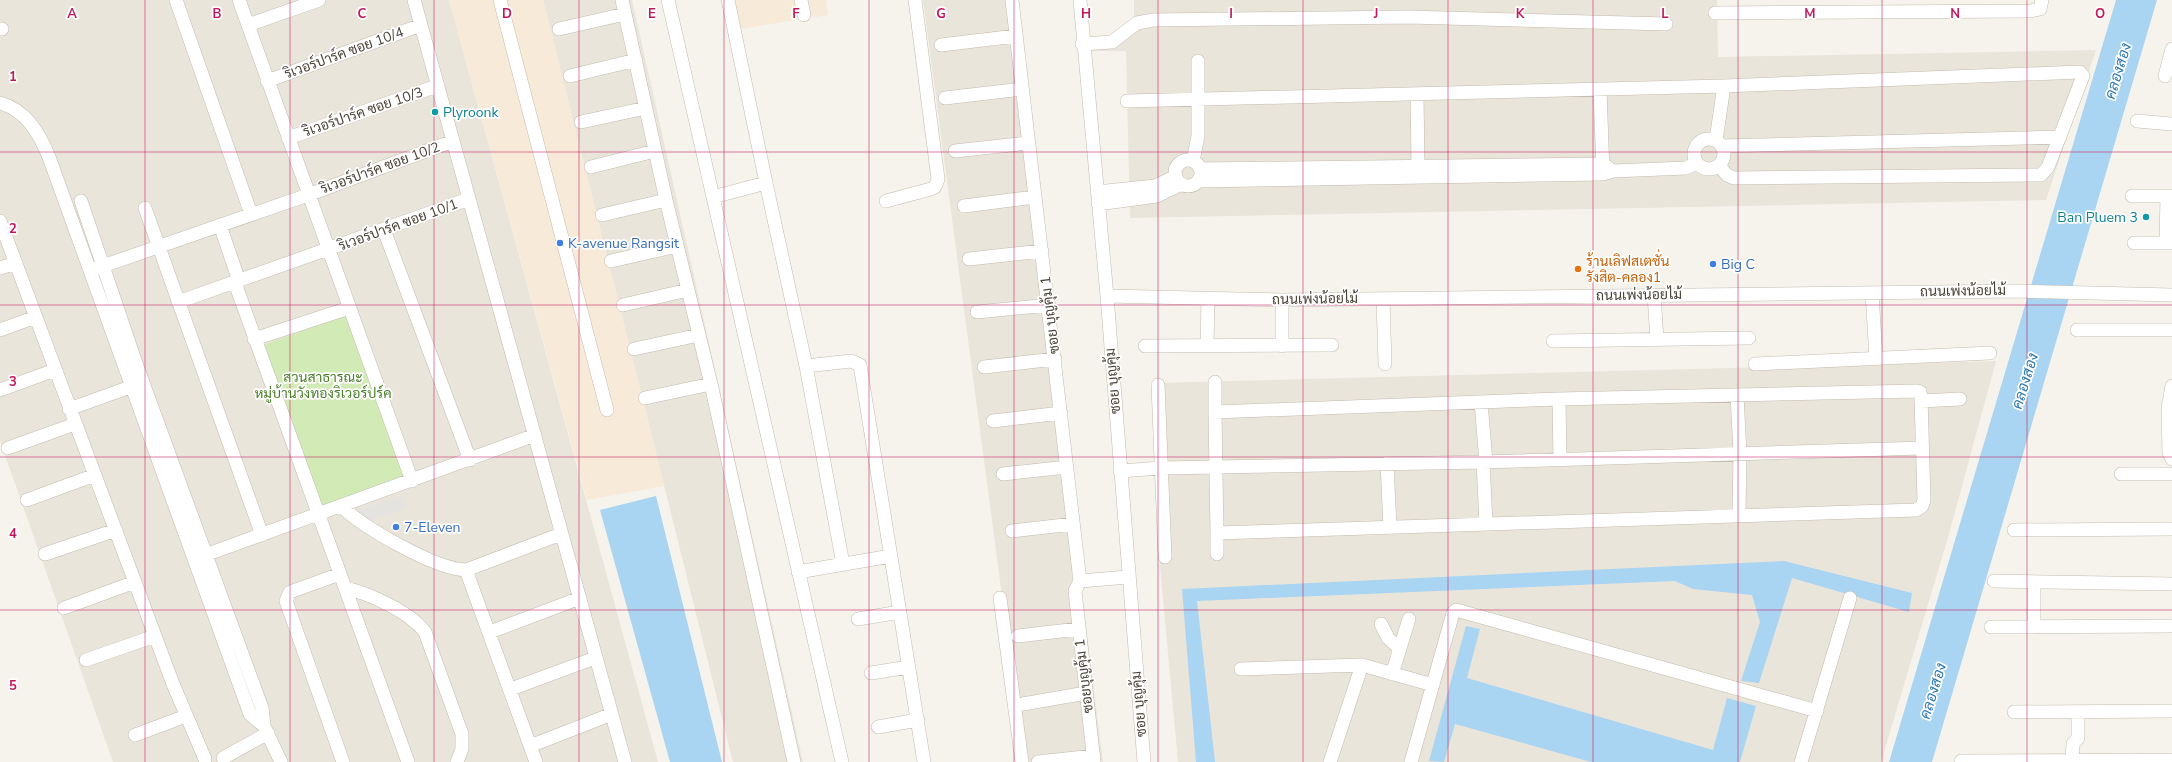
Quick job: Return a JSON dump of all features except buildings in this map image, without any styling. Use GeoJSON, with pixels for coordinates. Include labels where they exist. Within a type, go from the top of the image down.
{"type":"FeatureCollection","features":[{"type":"Feature","properties":{"kind":"street"},"geometry":{"type":"LineString","coordinates":[[176,0],[251,214]]}},
{"type":"Feature","properties":{"kind":"street"},"geometry":{"type":"LineString","coordinates":[[239,0],[412,481]]}},
{"type":"Feature","properties":{"kind":"street"},"geometry":{"type":"LineString","coordinates":[[248,25],[319,0]]}},
{"type":"Feature","properties":{"kind":"street"},"geometry":{"type":"LineString","coordinates":[[414,0],[625,762]]}},
{"type":"Feature","properties":{"kind":"street"},"geometry":{"type":"LineString","coordinates":[[500,0],[607,410]]}},
{"type":"Feature","properties":{"kind":"street"},"geometry":{"type":"LineString","coordinates":[[622,0],[666,200],[711,384],[794,762]]}},
{"type":"Feature","properties":{"kind":"street"},"geometry":{"type":"LineString","coordinates":[[668,0],[842,762]]}},
{"type":"Feature","properties":{"kind":"street"},"geometry":{"type":"LineString","coordinates":[[728,0],[806,366],[843,564]]}},
{"type":"Feature","properties":{"kind":"street"},"geometry":{"type":"LineString","coordinates":[[801,0],[804,15]]}},
{"type":"Feature","properties":{"kind":"street"},"geometry":{"type":"LineString","coordinates":[[886,201],[931,189],[935,187],[938,179],[915,0]]}},
{"type":"Feature","properties":{"kind":"street","name":"ซอย บุญคุ้ม 1"},"geometry":{"type":"LineString","coordinates":[[1012,0],[1028,143],[1049,305],[1073,524],[1078,586]]}},
{"type":"Feature","properties":{"kind":"street","name":"ซอย บุญคุ้ม"},"geometry":{"type":"LineString","coordinates":[[1080,0],[1082,44],[1107,296],[1128,577],[1144,762]]}},
{"type":"Feature","properties":{"kind":"street"},"geometry":{"type":"LineString","coordinates":[[1715,13],[2030,11],[2040,8],[2042,0]]}},
{"type":"Feature","properties":{"kind":"street"},"geometry":{"type":"LineString","coordinates":[[559,29],[625,14]]}},
{"type":"Feature","properties":{"kind":"street"},"geometry":{"type":"LineString","coordinates":[[1082,44],[1112,42],[1137,23],[1153,20],[1409,17],[1666,24]]}},
{"type":"Feature","properties":{"kind":"street","name":"ริเวอร์ปาร์ค ซอย 10/4"},"geometry":{"type":"LineString","coordinates":[[267,81],[421,26]]}},
{"type":"Feature","properties":{"kind":"street"},"geometry":{"type":"LineString","coordinates":[[941,45],[1016,36]]}},
{"type":"Feature","properties":{"kind":"street"},"geometry":{"type":"LineString","coordinates":[[2165,76],[2172,49]]}},
{"type":"Feature","properties":{"kind":"street"},"geometry":{"type":"LineString","coordinates":[[570,76],[636,60]]}},
{"type":"Feature","properties":{"kind":"street"},"geometry":{"type":"LineString","coordinates":[[1098,198],[1179,180],[1189,186],[1198,170],[1198,61]]}},
{"type":"Feature","properties":{"kind":"street"},"geometry":{"type":"LineString","coordinates":[[1127,101],[1724,86],[2080,72],[2083,76],[2048,168],[2041,175],[1734,178],[1727,176],[1719,166]]}},
{"type":"Feature","properties":{"kind":"street","name":"ริเวอร์ปาร์ค ซอย 10/3"},"geometry":{"type":"LineString","coordinates":[[288,138],[437,86]]}},
{"type":"Feature","properties":{"kind":"street"},"geometry":{"type":"LineString","coordinates":[[1719,166],[1724,155],[1719,143],[1724,86]]}},
{"type":"Feature","properties":{"kind":"street"},"geometry":{"type":"LineString","coordinates":[[945,98],[1022,89]]}},
{"type":"Feature","properties":{"kind":"street"},"geometry":{"type":"LineString","coordinates":[[1600,89],[1606,170]]}},
{"type":"Feature","properties":{"kind":"street"},"geometry":{"type":"LineString","coordinates":[[1418,94],[1418,167]]}},
{"type":"Feature","properties":{"kind":"street"},"geometry":{"type":"LineString","coordinates":[[0,103],[11,106],[22,114],[40,135],[96,268],[200,557],[250,714],[266,730],[280,762]]}},
{"type":"Feature","properties":{"kind":"street"},"geometry":{"type":"LineString","coordinates":[[582,122],[646,108]]}},
{"type":"Feature","properties":{"kind":"street"},"geometry":{"type":"LineString","coordinates":[[2137,121],[2172,124]]}},
{"type":"Feature","properties":{"kind":"street"},"geometry":{"type":"LineString","coordinates":[[1719,166],[1706,169],[1697,163],[1693,156],[1696,145],[1706,139],[1719,143],[2060,137]]}},
{"type":"Feature","properties":{"kind":"street","name":"ริเวอร์ปาร์ค ซอย 10/2"},"geometry":{"type":"LineString","coordinates":[[96,268],[308,195],[453,141]]}},
{"type":"Feature","properties":{"kind":"street"},"geometry":{"type":"LineString","coordinates":[[955,151],[1028,143]]}},
{"type":"Feature","properties":{"kind":"street"},"geometry":{"type":"LineString","coordinates":[[591,167],[655,151]]}},
{"type":"Feature","properties":{"kind":"street"},"geometry":{"type":"LineString","coordinates":[[1179,180],[1178,165],[1185,160],[1198,170],[1606,170],[1686,168],[1697,163]]}},
{"type":"Feature","properties":{"kind":"street"},"geometry":{"type":"LineString","coordinates":[[1198,170],[1418,167],[1606,170]]}},
{"type":"Feature","properties":{"kind":"street"},"geometry":{"type":"LineString","coordinates":[[713,197],[766,183]]}},
{"type":"Feature","properties":{"kind":"street"},"geometry":{"type":"LineString","coordinates":[[2132,196],[2169,196],[2169,243],[2134,243]]}},
{"type":"Feature","properties":{"kind":"street"},"geometry":{"type":"LineString","coordinates":[[964,206],[1035,197]]}},
{"type":"Feature","properties":{"kind":"street","name":"ริเวอร์ปาร์ค ซอย 10/1"},"geometry":{"type":"LineString","coordinates":[[178,302],[469,199]]}},
{"type":"Feature","properties":{"kind":"street"},"geometry":{"type":"LineString","coordinates":[[602,215],[666,200]]}},
{"type":"Feature","properties":{"kind":"street"},"geometry":{"type":"LineString","coordinates":[[81,201],[96,268],[133,386],[200,557]]}},
{"type":"Feature","properties":{"kind":"street"},"geometry":{"type":"LineString","coordinates":[[145,208],[262,535]]}},
{"type":"Feature","properties":{"kind":"street"},"geometry":{"type":"LineString","coordinates":[[1,224],[69,409],[155,636],[204,760],[214,754],[224,760],[266,730]]}},
{"type":"Feature","properties":{"kind":"street"},"geometry":{"type":"LineString","coordinates":[[220,225],[254,339],[320,513],[340,574],[408,762]]}},
{"type":"Feature","properties":{"kind":"street"},"geometry":{"type":"LineString","coordinates":[[384,230],[470,460]]}},
{"type":"Feature","properties":{"kind":"street"},"geometry":{"type":"LineString","coordinates":[[611,261],[677,246]]}},
{"type":"Feature","properties":{"kind":"street"},"geometry":{"type":"LineString","coordinates":[[969,259],[1042,251]]}},
{"type":"Feature","properties":{"kind":"street"},"geometry":{"type":"LineString","coordinates":[[0,268],[16,263]]}},
{"type":"Feature","properties":{"kind":"street"},"geometry":{"type":"LineString","coordinates":[[623,305],[688,290]]}},
{"type":"Feature","properties":{"kind":"street","name":"ถนนเพ่งน้อยไม้"},"geometry":{"type":"LineString","coordinates":[[1107,296],[1282,300],[2015,291],[2172,295]]}},
{"type":"Feature","properties":{"kind":"street"},"geometry":{"type":"LineString","coordinates":[[1872,293],[1876,358]]}},
{"type":"Feature","properties":{"kind":"street"},"geometry":{"type":"LineString","coordinates":[[1654,295],[1657,339]]}},
{"type":"Feature","properties":{"kind":"street"},"geometry":{"type":"LineString","coordinates":[[1383,298],[1385,364]]}},
{"type":"Feature","properties":{"kind":"street"},"geometry":{"type":"LineString","coordinates":[[1207,346],[1208,299]]}},
{"type":"Feature","properties":{"kind":"street"},"geometry":{"type":"LineString","coordinates":[[1282,300],[1282,346]]}},
{"type":"Feature","properties":{"kind":"street"},"geometry":{"type":"LineString","coordinates":[[977,312],[1049,305]]}},
{"type":"Feature","properties":{"kind":"street"},"geometry":{"type":"LineString","coordinates":[[254,339],[349,308]]}},
{"type":"Feature","properties":{"kind":"street"},"geometry":{"type":"LineString","coordinates":[[0,330],[36,317]]}},
{"type":"Feature","properties":{"kind":"street"},"geometry":{"type":"LineString","coordinates":[[2077,330],[2172,330]]}},
{"type":"Feature","properties":{"kind":"street"},"geometry":{"type":"LineString","coordinates":[[634,349],[699,335]]}},
{"type":"Feature","properties":{"kind":"street"},"geometry":{"type":"LineString","coordinates":[[1553,342],[1749,338]]}},
{"type":"Feature","properties":{"kind":"street"},"geometry":{"type":"LineString","coordinates":[[1145,346],[1332,346]]}},
{"type":"Feature","properties":{"kind":"street"},"geometry":{"type":"LineString","coordinates":[[1755,364],[1990,353]]}},
{"type":"Feature","properties":{"kind":"street"},"geometry":{"type":"LineString","coordinates":[[984,367],[1055,359]]}},
{"type":"Feature","properties":{"kind":"street"},"geometry":{"type":"LineString","coordinates":[[806,366],[851,361],[860,365],[924,762]]}},
{"type":"Feature","properties":{"kind":"street"},"geometry":{"type":"LineString","coordinates":[[0,390],[55,370]]}},
{"type":"Feature","properties":{"kind":"street"},"geometry":{"type":"LineString","coordinates":[[1215,382],[1217,554]]}},
{"type":"Feature","properties":{"kind":"street"},"geometry":{"type":"LineString","coordinates":[[645,398],[711,384]]}},
{"type":"Feature","properties":{"kind":"street"},"geometry":{"type":"LineString","coordinates":[[1158,385],[1165,558]]}},
{"type":"Feature","properties":{"kind":"street"},"geometry":{"type":"LineString","coordinates":[[69,409],[133,386]]}},
{"type":"Feature","properties":{"kind":"street"},"geometry":{"type":"LineString","coordinates":[[2172,386],[2168,408],[2169,453],[2172,460]]}},
{"type":"Feature","properties":{"kind":"street"},"geometry":{"type":"LineString","coordinates":[[1215,412],[1559,399],[1917,391],[1920,392],[1921,401],[1924,500],[1922,506],[1916,510],[1739,514],[1390,528],[1217,533]]}},
{"type":"Feature","properties":{"kind":"street"},"geometry":{"type":"LineString","coordinates":[[1737,395],[1740,454],[1739,514]]}},
{"type":"Feature","properties":{"kind":"street"},"geometry":{"type":"LineString","coordinates":[[1559,399],[1560,460]]}},
{"type":"Feature","properties":{"kind":"street"},"geometry":{"type":"LineString","coordinates":[[1921,401],[1960,399]]}},
{"type":"Feature","properties":{"kind":"street"},"geometry":{"type":"LineString","coordinates":[[1481,402],[1486,524]]}},
{"type":"Feature","properties":{"kind":"street"},"geometry":{"type":"LineString","coordinates":[[993,421],[1061,413]]}},
{"type":"Feature","properties":{"kind":"street"},"geometry":{"type":"LineString","coordinates":[[8,448],[75,424]]}},
{"type":"Feature","properties":{"kind":"street"},"geometry":{"type":"LineString","coordinates":[[200,557],[470,460],[535,435]]}},
{"type":"Feature","properties":{"kind":"street"},"geometry":{"type":"LineString","coordinates":[[1120,471],[1161,468],[1484,462],[1922,448]]}},
{"type":"Feature","properties":{"kind":"street"},"geometry":{"type":"LineString","coordinates":[[1387,463],[1390,528]]}},
{"type":"Feature","properties":{"kind":"street"},"geometry":{"type":"LineString","coordinates":[[1003,474],[1067,466]]}},
{"type":"Feature","properties":{"kind":"street"},"geometry":{"type":"LineString","coordinates":[[2120,474],[2172,474]]}},
{"type":"Feature","properties":{"kind":"street"},"geometry":{"type":"LineString","coordinates":[[27,500],[95,475]]}},
{"type":"Feature","properties":{"kind":"street"},"geometry":{"type":"LineString","coordinates":[[341,506],[366,527],[430,559],[449,567],[466,570],[561,534]]}},
{"type":"Feature","properties":{"kind":"street"},"geometry":{"type":"LineString","coordinates":[[1012,532],[1073,524]]}},
{"type":"Feature","properties":{"kind":"street"},"geometry":{"type":"LineString","coordinates":[[2014,530],[2172,529]]}},
{"type":"Feature","properties":{"kind":"street"},"geometry":{"type":"LineString","coordinates":[[45,554],[116,530]]}},
{"type":"Feature","properties":{"kind":"street"},"geometry":{"type":"LineString","coordinates":[[798,572],[890,556]]}},
{"type":"Feature","properties":{"kind":"street"},"geometry":{"type":"LineString","coordinates":[[466,570],[511,689],[533,753]]}},
{"type":"Feature","properties":{"kind":"street"},"geometry":{"type":"LineString","coordinates":[[340,574],[290,592],[286,601],[343,762]]}},
{"type":"Feature","properties":{"kind":"street"},"geometry":{"type":"LineString","coordinates":[[1078,586],[1128,577]]}},
{"type":"Feature","properties":{"kind":"street"},"geometry":{"type":"LineString","coordinates":[[1994,581],[2172,584]]}},
{"type":"Feature","properties":{"kind":"street"},"geometry":{"type":"LineString","coordinates":[[64,608],[135,582]]}},
{"type":"Feature","properties":{"kind":"street"},"geometry":{"type":"LineString","coordinates":[[2034,582],[2034,627]]}},
{"type":"Feature","properties":{"kind":"street","name":"ซอยบุญคุ้ม 1"},"geometry":{"type":"LineString","coordinates":[[1078,586],[1078,629],[1094,759]]}},
{"type":"Feature","properties":{"kind":"street"},"geometry":{"type":"LineString","coordinates":[[346,588],[369,596],[413,619],[425,632],[462,734],[462,749],[457,762]]}},
{"type":"Feature","properties":{"kind":"street"},"geometry":{"type":"LineString","coordinates":[[490,632],[580,598]]}},
{"type":"Feature","properties":{"kind":"street"},"geometry":{"type":"LineString","coordinates":[[1000,598],[1022,762]]}},
{"type":"Feature","properties":{"kind":"street"},"geometry":{"type":"LineString","coordinates":[[1802,762],[1850,598]]}},
{"type":"Feature","properties":{"kind":"street"},"geometry":{"type":"LineString","coordinates":[[1411,762],[1434,685],[1453,613],[1458,610],[1765,698],[1816,711]]}},
{"type":"Feature","properties":{"kind":"street"},"geometry":{"type":"LineString","coordinates":[[858,619],[900,612]]}},
{"type":"Feature","properties":{"kind":"street"},"geometry":{"type":"LineString","coordinates":[[1392,674],[1409,619]]}},
{"type":"Feature","properties":{"kind":"street"},"geometry":{"type":"LineString","coordinates":[[1380,624],[1388,638],[1400,649]]}},
{"type":"Feature","properties":{"kind":"street"},"geometry":{"type":"LineString","coordinates":[[1991,627],[2172,626]]}},
{"type":"Feature","properties":{"kind":"street"},"geometry":{"type":"LineString","coordinates":[[1018,636],[1078,629]]}},
{"type":"Feature","properties":{"kind":"street"},"geometry":{"type":"LineString","coordinates":[[86,660],[155,636]]}},
{"type":"Feature","properties":{"kind":"street"},"geometry":{"type":"LineString","coordinates":[[511,689],[595,658]]}},
{"type":"Feature","properties":{"kind":"street"},"geometry":{"type":"LineString","coordinates":[[1241,669],[1362,665],[1434,685]]}},
{"type":"Feature","properties":{"kind":"street"},"geometry":{"type":"LineString","coordinates":[[1330,762],[1362,665]]}},
{"type":"Feature","properties":{"kind":"street"},"geometry":{"type":"LineString","coordinates":[[871,673],[909,667]]}},
{"type":"Feature","properties":{"kind":"street"},"geometry":{"type":"LineString","coordinates":[[1023,704],[1086,693]]}},
{"type":"Feature","properties":{"kind":"street"},"geometry":{"type":"LineString","coordinates":[[2014,712],[2172,711]]}},
{"type":"Feature","properties":{"kind":"street"},"geometry":{"type":"LineString","coordinates":[[525,762],[533,753],[612,714]]}},
{"type":"Feature","properties":{"kind":"street"},"geometry":{"type":"LineString","coordinates":[[135,735],[186,716]]}},
{"type":"Feature","properties":{"kind":"street"},"geometry":{"type":"LineString","coordinates":[[2072,760],[2073,744],[2078,738],[2078,719]]}},
{"type":"Feature","properties":{"kind":"street"},"geometry":{"type":"LineString","coordinates":[[878,727],[918,720]]}},
{"type":"Feature","properties":{"kind":"street"},"geometry":{"type":"LineString","coordinates":[[1038,762],[1094,759]]}},
{"type":"Feature","properties":{"kind":"street"},"geometry":{"type":"LineString","coordinates":[[1961,761],[2172,760]]}},
{"type":"Feature","properties":{"kind":"shaded area"},"geometry":{"type":"Polygon","coordinates":[[[0,0],[449,0],[658,762],[113,762],[0,441],[0,0]]]}},
{"type":"Feature","properties":{"kind":"shaded area","name":"K-avenue Rangsit"},"geometry":{"type":"Polygon","coordinates":[[[449,0],[543,0],[664,486],[587,500],[449,0]]]}},
{"type":"Feature","properties":{"kind":"shaded area"},"geometry":{"type":"Polygon","coordinates":[[[543,0],[632,0],[803,762],[733,762],[543,0]]]}},
{"type":"Feature","properties":{"kind":"shaded area"},"geometry":{"type":"Polygon","coordinates":[[[734,0],[826,0],[828,15],[740,29],[734,0]]]}},
{"type":"Feature","properties":{"kind":"shaded area"},"geometry":{"type":"Polygon","coordinates":[[[923,0],[1007,0],[1103,762],[1024,762],[923,0]]]}},
{"type":"Feature","properties":{"kind":"shaded area"},"geometry":{"type":"Polygon","coordinates":[[[1134,0],[1717,0],[1718,57],[2096,50],[2046,200],[1130,218],[1126,51],[1092,51],[1092,37],[1116,36],[1134,19],[1134,0]]]}},
{"type":"Feature","properties":{"kind":"shaded area"},"geometry":{"type":"Polygon","coordinates":[[[1996,361],[1949,534],[1881,762],[1178,762],[1160,566],[1155,383],[1996,361]]]}},
{"type":"Feature","properties":{"kind":"shaded area"},"geometry":{"type":"Polygon","coordinates":[[[402,495],[406,508],[369,521],[355,511],[402,495]]]}},
{"type":"Feature","properties":{"kind":"green space","name":"สวนสาธารณะ หมู่บ้านวังทองริเวอร์ปร์ค"},"geometry":{"type":"Polygon","coordinates":[[[350,314],[409,478],[318,512],[255,348],[350,314]]]}},
{"type":"Feature","properties":{"kind":"water","name":"คลองสอง"},"geometry":{"type":"Polygon","coordinates":[[[2116,0],[2157,0],[1932,762],[1889,762],[2116,0]]]}},
{"type":"Feature","properties":{"kind":"water"},"geometry":{"type":"Polygon","coordinates":[[[656,496],[722,762],[670,762],[600,510],[656,496]]]}},
{"type":"Feature","properties":{"kind":"water"},"geometry":{"type":"Polygon","coordinates":[[[1784,561],[1912,593],[1909,612],[1792,578],[1759,683],[1741,681],[1760,622],[1752,595],[1693,589],[1675,581],[1197,601],[1215,762],[1196,762],[1182,589],[1784,561]]]}},
{"type":"Feature","properties":{"kind":"water"},"geometry":{"type":"Polygon","coordinates":[[[1466,626],[1480,629],[1467,678],[1713,750],[1727,698],[1756,706],[1740,762],[1591,762],[1455,724],[1444,762],[1429,761],[1466,626]]]}},
{"type":"Feature","properties":{"kind":"place","name":"Plyroonk"},"geometry":{"type":"Point","coordinates":[435,112]}},
{"type":"Feature","properties":{"kind":"place","name":"Ban Pluem 3"},"geometry":{"type":"Point","coordinates":[2146,217]}},
{"type":"Feature","properties":{"kind":"place","name":"K-avenue Rangsit"},"geometry":{"type":"Point","coordinates":[560,243]}},
{"type":"Feature","properties":{"kind":"place","name":"Big C"},"geometry":{"type":"Point","coordinates":[1713,264]}},
{"type":"Feature","properties":{"kind":"place","name":"ร้านเลิฟสเตชั่น รังสิต-คลอง1"},"geometry":{"type":"Point","coordinates":[1578,269]}},
{"type":"Feature","properties":{"kind":"place","name":"7-Eleven"},"geometry":{"type":"Point","coordinates":[396,527]}}]}
